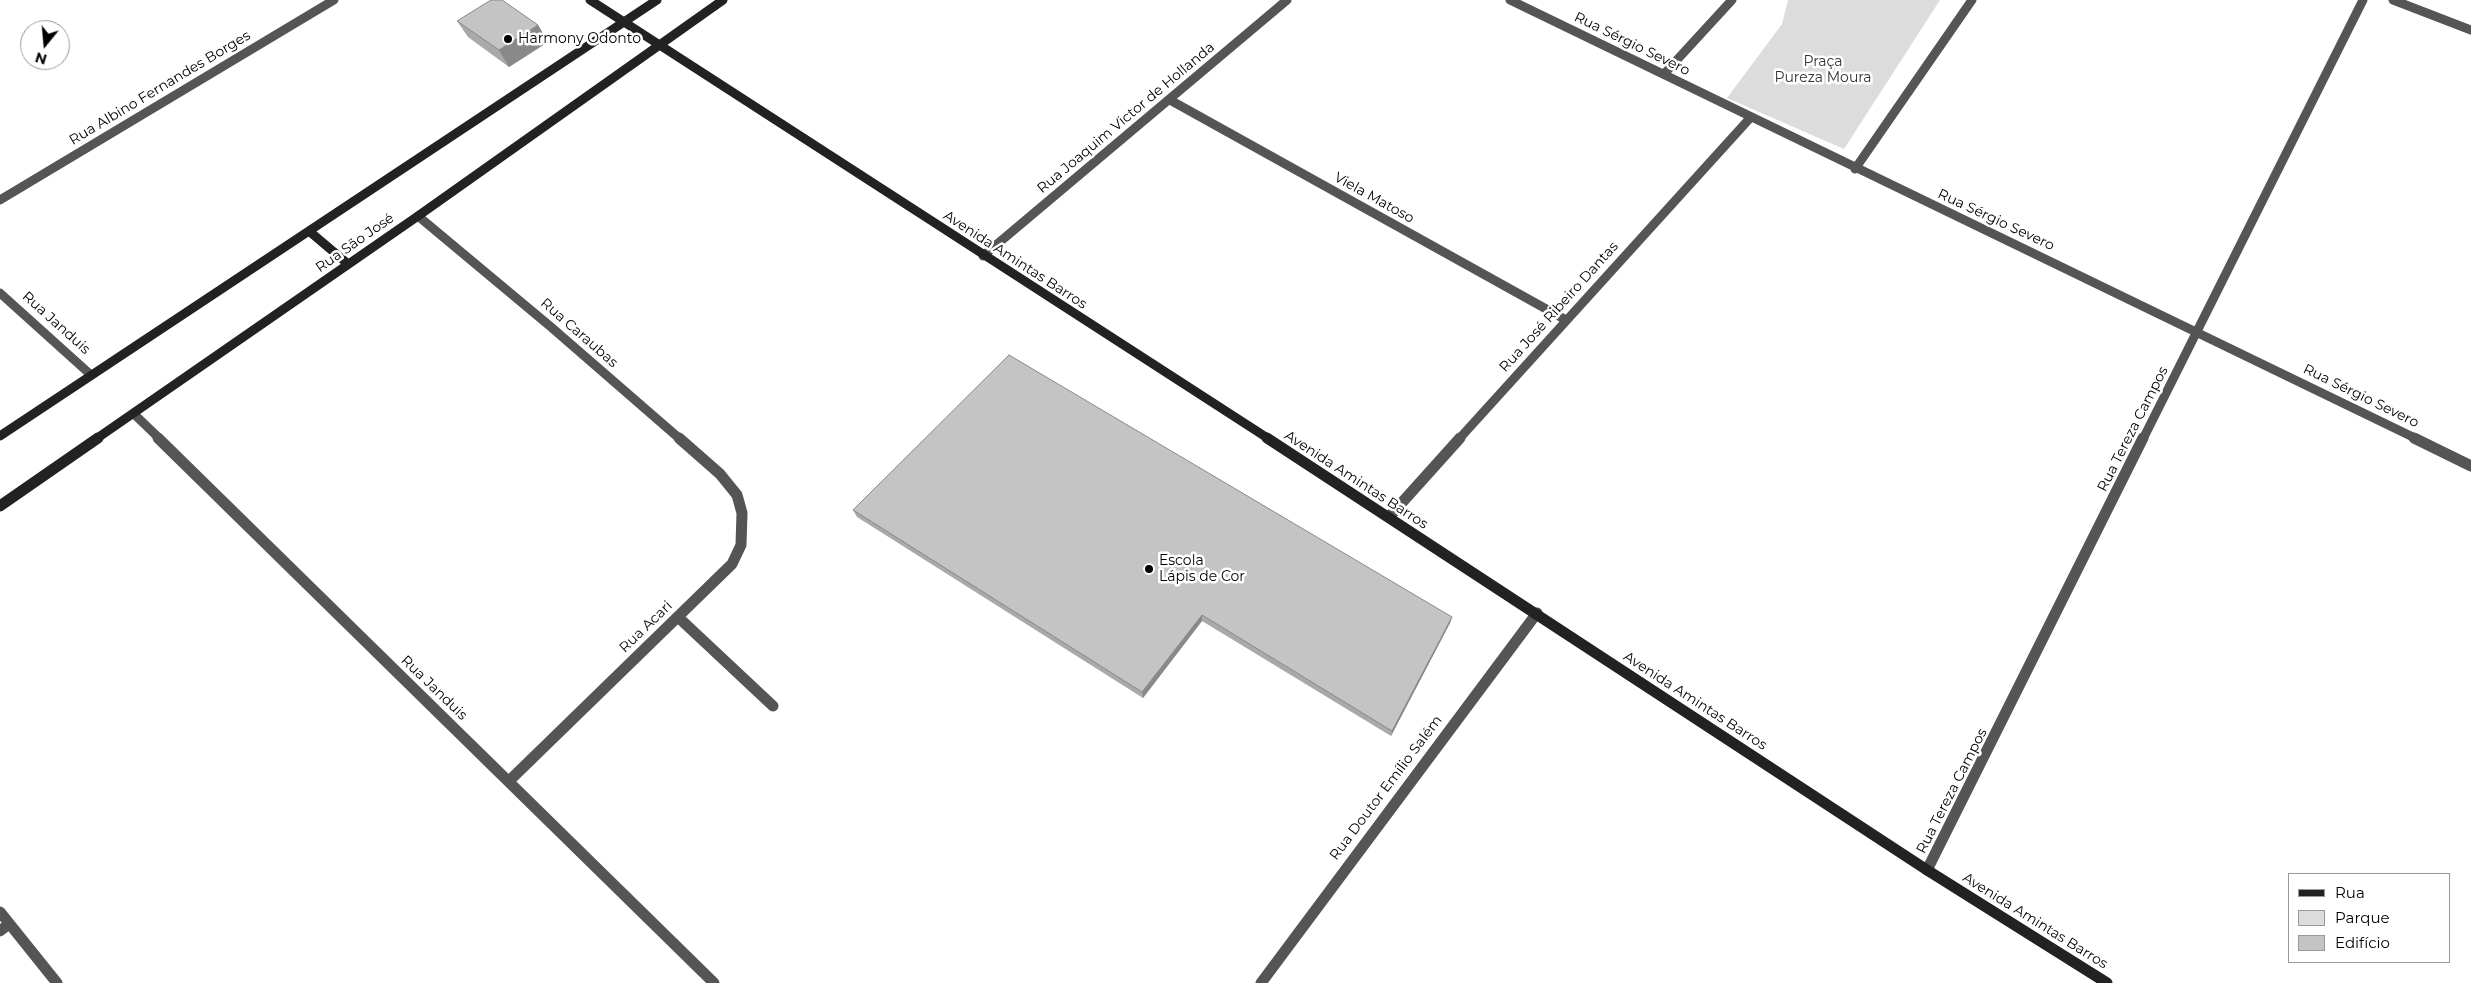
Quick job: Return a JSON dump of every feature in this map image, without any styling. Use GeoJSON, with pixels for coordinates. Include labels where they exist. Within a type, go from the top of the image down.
{"type":"FeatureCollection","features":[{"type":"Feature","properties":{"kind":"main road","name":"Avenida Amintas Barros"},"geometry":{"type":"LineString","coordinates":[[590,0],[1389,517],[1927,870],[2107,983]]}},
{"type":"Feature","properties":{"kind":"main road"},"geometry":{"type":"LineString","coordinates":[[0,436],[656,0]]}},
{"type":"Feature","properties":{"kind":"main road","name":"Rua São José"},"geometry":{"type":"LineString","coordinates":[[0,506],[418,216],[723,0]]}},
{"type":"Feature","properties":{"kind":"main road"},"geometry":{"type":"LineString","coordinates":[[309,231],[348,264]]}},
{"type":"Feature","properties":{"kind":"street","name":"Rua Albino Fernandes Borges"},"geometry":{"type":"LineString","coordinates":[[0,200],[334,0]]}},
{"type":"Feature","properties":{"kind":"street","name":"Rua Joaquim Victor de Hollanda"},"geometry":{"type":"LineString","coordinates":[[983,256],[1287,0]]}},
{"type":"Feature","properties":{"kind":"street","name":"Rua Sérgio Severo"},"geometry":{"type":"LineString","coordinates":[[1510,0],[1855,169],[2197,331],[2471,466]]}},
{"type":"Feature","properties":{"kind":"street"},"geometry":{"type":"LineString","coordinates":[[1664,74],[1732,0]]}},
{"type":"Feature","properties":{"kind":"street"},"geometry":{"type":"LineString","coordinates":[[1855,169],[1972,0]]}},
{"type":"Feature","properties":{"kind":"street","name":"Rua Tereza Campos"},"geometry":{"type":"LineString","coordinates":[[1927,870],[2364,0]]}},
{"type":"Feature","properties":{"kind":"street"},"geometry":{"type":"LineString","coordinates":[[2393,0],[2471,30]]}},
{"type":"Feature","properties":{"kind":"street","name":"Viela Matoso"},"geometry":{"type":"LineString","coordinates":[[1170,100],[1566,320]]}},
{"type":"Feature","properties":{"kind":"street","name":"Rua José Ribeiro Dantas"},"geometry":{"type":"LineString","coordinates":[[1389,517],[1751,117]]}},
{"type":"Feature","properties":{"kind":"street","name":"Rua Caraubas"},"geometry":{"type":"LineString","coordinates":[[418,216],[552,327],[720,474]]}},
{"type":"Feature","properties":{"kind":"street","name":"Rua Janduis"},"geometry":{"type":"LineString","coordinates":[[0,293],[91,375]]}},
{"type":"Feature","properties":{"kind":"street","name":"Rua Janduis"},"geometry":{"type":"LineString","coordinates":[[134,414],[714,983]]}},
{"type":"Feature","properties":{"kind":"street","name":"Rua Acari"},"geometry":{"type":"LineString","coordinates":[[509,781],[724,574],[732,564],[741,545],[742,512],[737,495],[720,474]]}},
{"type":"Feature","properties":{"kind":"street","name":"Rua Doutor Emílio Salém"},"geometry":{"type":"LineString","coordinates":[[1261,983],[1536,613]]}},
{"type":"Feature","properties":{"kind":"street"},"geometry":{"type":"LineString","coordinates":[[678,618],[773,706]]}},
{"type":"Feature","properties":{"kind":"street"},"geometry":{"type":"LineString","coordinates":[[0,912],[4,927],[57,983]]}},
{"type":"Feature","properties":{"kind":"green space","name":"Praça Pureza Moura"},"geometry":{"type":"Polygon","coordinates":[[[1788,0],[1940,0],[1844,149],[1727,98],[1782,24],[1788,0]]]}},
{"type":"Feature","properties":{"kind":"building"},"geometry":{"type":"Polygon","coordinates":[[[491,0],[502,0],[538,25],[499,50],[457,21],[491,0]]]}},
{"type":"Feature","properties":{"kind":"building","name":"Escola Lápis de Cor"},"geometry":{"type":"Polygon","coordinates":[[[1009,355],[1452,617],[1392,731],[1202,615],[1142,692],[853,510],[1009,355]]]}},
{"type":"Feature","properties":{"kind":"place","name":"Harmony Odonto"},"geometry":{"type":"Point","coordinates":[508,39]}},
{"type":"Feature","properties":{"kind":"place","name":"Escola Lápis de Cor"},"geometry":{"type":"Point","coordinates":[1149,569]}}]}
